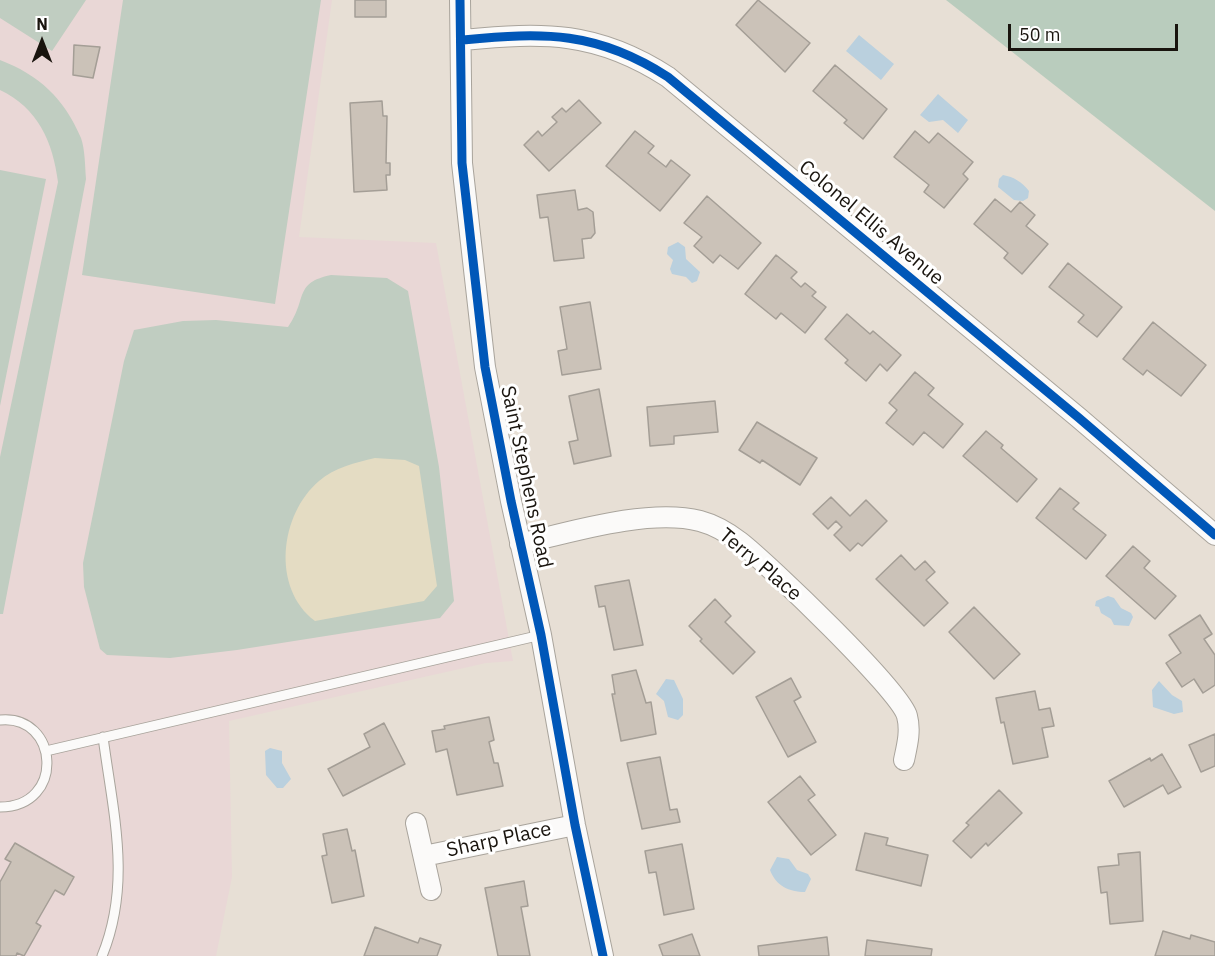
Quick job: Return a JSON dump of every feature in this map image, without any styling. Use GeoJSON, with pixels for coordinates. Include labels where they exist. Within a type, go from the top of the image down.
{"type":"FeatureCollection","features":[{"type":"Feature","properties":{"kind":"street","name":"Saint Stephens Road"},"geometry":{"type":"LineString","coordinates":[[460,0],[463,40],[462,163],[474,292],[484,367],[520,544],[542,635],[575,825],[603,956]]}},
{"type":"Feature","properties":{"kind":"street","name":"Colonel Ellis Avenue"},"geometry":{"type":"LineString","coordinates":[[463,40],[518,35],[578,39],[624,51],[668,77],[1079,418],[1215,535]]}},
{"type":"Feature","properties":{"kind":"street","name":"Terry Place"},"geometry":{"type":"LineString","coordinates":[[520,544],[576,530],[654,518],[679,518],[719,528],[740,542],[789,586],[891,691],[906,714],[909,738],[904,760]]}},
{"type":"Feature","properties":{"kind":"street","name":"Sharp Place"},"geometry":{"type":"LineString","coordinates":[[416,823],[432,890]]}},
{"type":"Feature","properties":{"kind":"street","name":"Sharp Place"},"geometry":{"type":"LineString","coordinates":[[424,856],[575,825]]}},
{"type":"Feature","properties":{"kind":"lane"},"geometry":{"type":"LineString","coordinates":[[46,751],[542,635]]}},
{"type":"Feature","properties":{"kind":"lane"},"geometry":{"type":"LineString","coordinates":[[0,720],[18,722],[30,728],[40,738],[46,751],[48,766],[45,780],[37,793],[26,802],[11,807],[0,807]]}},
{"type":"Feature","properties":{"kind":"lane"},"geometry":{"type":"LineString","coordinates":[[102,956],[113,929],[119,897],[119,864],[103,737]]}},
{"type":"Feature","properties":{"kind":"shaded area"},"geometry":{"type":"Polygon","coordinates":[[[0,0],[332,0],[299,237],[436,243],[513,661],[486,663],[229,721],[232,877],[216,956],[0,956],[0,0]]]}},
{"type":"Feature","properties":{"kind":"green space"},"geometry":{"type":"Polygon","coordinates":[[[0,0],[86,0],[52,51],[0,18],[0,0]]]}},
{"type":"Feature","properties":{"kind":"green space"},"geometry":{"type":"Polygon","coordinates":[[[123,0],[321,0],[275,304],[82,275],[123,0]]]}},
{"type":"Feature","properties":{"kind":"green space"},"geometry":{"type":"Polygon","coordinates":[[[946,0],[1215,0],[1215,211],[946,0]]]}},
{"type":"Feature","properties":{"kind":"green space"},"geometry":{"type":"Polygon","coordinates":[[[0,60],[38,81],[67,111],[81,138],[86,179],[3,614],[0,614],[0,457],[58,182],[52,153],[34,116],[13,97],[0,90],[0,60]]]}},
{"type":"Feature","properties":{"kind":"green space"},"geometry":{"type":"Polygon","coordinates":[[[0,170],[46,179],[0,406],[0,170]]]}},
{"type":"Feature","properties":{"kind":"green space"},"geometry":{"type":"Polygon","coordinates":[[[331,275],[387,278],[408,291],[439,467],[454,601],[440,618],[237,650],[170,658],[107,655],[100,649],[84,587],[83,563],[124,361],[134,330],[183,321],[216,320],[288,327],[306,288],[319,278],[331,275]]]}},
{"type":"Feature","properties":{"kind":"sand"},"geometry":{"type":"Polygon","coordinates":[[[375,458],[405,460],[419,466],[437,586],[424,601],[315,621],[301,607],[292,590],[287,571],[286,551],[289,531],[306,495],[319,481],[346,466],[375,458]]]}},
{"type":"Feature","properties":{"kind":"water"},"geometry":{"type":"Polygon","coordinates":[[[859,35],[894,64],[881,80],[846,51],[859,35]]]}},
{"type":"Feature","properties":{"kind":"water"},"geometry":{"type":"Polygon","coordinates":[[[938,94],[968,120],[958,133],[943,120],[929,122],[920,115],[938,94]]]}},
{"type":"Feature","properties":{"kind":"water"},"geometry":{"type":"Polygon","coordinates":[[[1003,175],[1024,185],[1029,191],[1028,198],[1023,201],[1014,200],[998,187],[999,179],[1003,175]]]}},
{"type":"Feature","properties":{"kind":"water"},"geometry":{"type":"Polygon","coordinates":[[[678,242],[685,247],[686,259],[700,272],[697,281],[692,283],[686,277],[672,274],[670,269],[673,260],[667,254],[668,247],[678,242]]]}},
{"type":"Feature","properties":{"kind":"water"},"geometry":{"type":"Polygon","coordinates":[[[1108,596],[1114,598],[1121,608],[1131,613],[1133,617],[1129,626],[1114,625],[1111,619],[1101,613],[1099,607],[1095,606],[1096,601],[1108,596]]]}},
{"type":"Feature","properties":{"kind":"water"},"geometry":{"type":"Polygon","coordinates":[[[666,679],[674,680],[683,699],[683,715],[678,720],[668,717],[664,701],[656,694],[666,679]]]}},
{"type":"Feature","properties":{"kind":"water"},"geometry":{"type":"Polygon","coordinates":[[[1159,681],[1172,695],[1182,701],[1183,712],[1174,714],[1153,707],[1152,690],[1159,681]]]}},
{"type":"Feature","properties":{"kind":"water"},"geometry":{"type":"Polygon","coordinates":[[[270,748],[282,751],[282,763],[291,779],[283,788],[277,788],[266,775],[265,751],[270,748]]]}},
{"type":"Feature","properties":{"kind":"water"},"geometry":{"type":"Polygon","coordinates":[[[777,857],[789,859],[797,870],[808,874],[811,879],[805,892],[794,891],[779,884],[770,870],[777,857]]]}},
{"type":"Feature","properties":{"kind":"building"},"geometry":{"type":"Polygon","coordinates":[[[355,0],[386,0],[386,17],[355,17],[355,0]]]}},
{"type":"Feature","properties":{"kind":"building"},"geometry":{"type":"Polygon","coordinates":[[[758,0],[810,43],[785,72],[736,25],[758,0]]]}},
{"type":"Feature","properties":{"kind":"building"},"geometry":{"type":"Polygon","coordinates":[[[74,45],[100,47],[93,78],[73,75],[74,45]]]}},
{"type":"Feature","properties":{"kind":"building"},"geometry":{"type":"Polygon","coordinates":[[[835,65],[887,109],[863,139],[844,123],[847,120],[813,91],[835,65]]]}},
{"type":"Feature","properties":{"kind":"building"},"geometry":{"type":"Polygon","coordinates":[[[579,100],[601,123],[549,171],[524,145],[538,131],[542,136],[557,122],[552,117],[562,108],[566,112],[579,100]]]}},
{"type":"Feature","properties":{"kind":"building"},"geometry":{"type":"Polygon","coordinates":[[[382,101],[383,116],[387,116],[386,163],[390,163],[390,175],[386,175],[387,190],[354,192],[350,103],[382,101]]]}},
{"type":"Feature","properties":{"kind":"building"},"geometry":{"type":"Polygon","coordinates":[[[635,131],[654,146],[648,153],[666,167],[671,160],[690,175],[660,211],[606,166],[635,131]]]}},
{"type":"Feature","properties":{"kind":"building"},"geometry":{"type":"Polygon","coordinates":[[[915,131],[929,143],[938,133],[973,162],[963,174],[968,179],[944,208],[924,192],[929,185],[894,157],[915,131]]]}},
{"type":"Feature","properties":{"kind":"building"},"geometry":{"type":"Polygon","coordinates":[[[575,190],[578,210],[587,208],[593,212],[595,233],[591,238],[582,239],[584,258],[554,261],[548,217],[540,218],[537,195],[575,190]]]}},
{"type":"Feature","properties":{"kind":"building"},"geometry":{"type":"Polygon","coordinates":[[[707,196],[761,243],[738,269],[720,255],[713,263],[694,246],[702,237],[684,223],[707,196]]]}},
{"type":"Feature","properties":{"kind":"building"},"geometry":{"type":"Polygon","coordinates":[[[995,199],[1011,212],[1020,202],[1035,215],[1026,226],[1048,244],[1022,274],[1004,258],[1008,253],[974,224],[995,199]]]}},
{"type":"Feature","properties":{"kind":"building"},"geometry":{"type":"Polygon","coordinates":[[[776,255],[797,272],[791,278],[801,287],[805,283],[816,292],[812,296],[826,307],[805,333],[781,313],[776,319],[745,294],[776,255]]]}},
{"type":"Feature","properties":{"kind":"building"},"geometry":{"type":"Polygon","coordinates":[[[1068,263],[1122,307],[1097,337],[1078,322],[1084,315],[1049,287],[1068,263]]]}},
{"type":"Feature","properties":{"kind":"building"},"geometry":{"type":"Polygon","coordinates":[[[590,302],[601,369],[562,375],[558,351],[567,349],[560,307],[590,302]]]}},
{"type":"Feature","properties":{"kind":"building"},"geometry":{"type":"Polygon","coordinates":[[[847,314],[870,334],[873,331],[901,355],[887,371],[880,364],[866,381],[845,363],[848,360],[825,339],[847,314]]]}},
{"type":"Feature","properties":{"kind":"building"},"geometry":{"type":"Polygon","coordinates":[[[1153,322],[1206,365],[1181,396],[1147,370],[1143,375],[1123,359],[1153,322]]]}},
{"type":"Feature","properties":{"kind":"building"},"geometry":{"type":"Polygon","coordinates":[[[915,372],[934,388],[928,395],[963,424],[943,448],[924,432],[913,445],[886,423],[897,410],[889,403],[915,372]]]}},
{"type":"Feature","properties":{"kind":"building"},"geometry":{"type":"Polygon","coordinates":[[[599,389],[611,456],[574,464],[569,442],[578,440],[569,396],[599,389]]]}},
{"type":"Feature","properties":{"kind":"building"},"geometry":{"type":"Polygon","coordinates":[[[715,401],[718,432],[674,436],[674,444],[650,446],[647,407],[715,401]]]}},
{"type":"Feature","properties":{"kind":"building"},"geometry":{"type":"Polygon","coordinates":[[[757,422],[817,458],[800,485],[762,460],[760,463],[739,450],[757,422]]]}},
{"type":"Feature","properties":{"kind":"building"},"geometry":{"type":"Polygon","coordinates":[[[986,431],[1003,445],[1001,448],[1037,479],[1017,502],[963,456],[986,431]]]}},
{"type":"Feature","properties":{"kind":"building"},"geometry":{"type":"Polygon","coordinates":[[[1060,488],[1079,503],[1073,509],[1106,535],[1086,559],[1036,518],[1060,488]]]}},
{"type":"Feature","properties":{"kind":"building"},"geometry":{"type":"Polygon","coordinates":[[[831,497],[850,516],[866,500],[887,521],[862,546],[858,543],[850,551],[834,535],[842,527],[836,521],[828,529],[813,514],[831,497]]]}},
{"type":"Feature","properties":{"kind":"building"},"geometry":{"type":"Polygon","coordinates":[[[1133,546],[1150,561],[1144,568],[1176,596],[1155,619],[1106,576],[1133,546]]]}},
{"type":"Feature","properties":{"kind":"building"},"geometry":{"type":"Polygon","coordinates":[[[901,555],[915,570],[925,561],[935,572],[926,580],[948,603],[924,626],[876,579],[901,555]]]}},
{"type":"Feature","properties":{"kind":"building"},"geometry":{"type":"Polygon","coordinates":[[[629,580],[643,645],[614,650],[605,606],[599,607],[595,586],[629,580]]]}},
{"type":"Feature","properties":{"kind":"building"},"geometry":{"type":"Polygon","coordinates":[[[715,599],[731,616],[725,622],[755,652],[733,674],[700,641],[702,639],[689,626],[715,599]]]}},
{"type":"Feature","properties":{"kind":"building"},"geometry":{"type":"Polygon","coordinates":[[[974,607],[1020,654],[994,679],[949,632],[974,607]]]}},
{"type":"Feature","properties":{"kind":"building"},"geometry":{"type":"Polygon","coordinates":[[[1200,615],[1212,634],[1204,639],[1215,655],[1215,685],[1203,693],[1194,679],[1182,687],[1166,663],[1181,653],[1169,635],[1200,615]]]}},
{"type":"Feature","properties":{"kind":"building"},"geometry":{"type":"Polygon","coordinates":[[[636,670],[646,703],[651,702],[656,734],[621,741],[612,694],[615,694],[612,675],[636,670]]]}},
{"type":"Feature","properties":{"kind":"building"},"geometry":{"type":"Polygon","coordinates":[[[791,678],[801,697],[794,701],[816,742],[788,757],[756,697],[791,678]]]}},
{"type":"Feature","properties":{"kind":"building"},"geometry":{"type":"Polygon","coordinates":[[[1035,691],[1039,710],[1050,708],[1054,726],[1042,728],[1048,757],[1013,764],[996,698],[1035,691]]]}},
{"type":"Feature","properties":{"kind":"building"},"geometry":{"type":"Polygon","coordinates":[[[489,717],[494,740],[489,742],[494,763],[498,763],[503,786],[457,795],[447,749],[436,752],[432,731],[445,729],[444,726],[489,717]]]}},
{"type":"Feature","properties":{"kind":"building"},"geometry":{"type":"Polygon","coordinates":[[[384,723],[405,764],[343,796],[328,769],[370,747],[364,734],[384,723]]]}},
{"type":"Feature","properties":{"kind":"building"},"geometry":{"type":"Polygon","coordinates":[[[1215,734],[1215,766],[1201,772],[1189,745],[1215,734]]]}},
{"type":"Feature","properties":{"kind":"building"},"geometry":{"type":"Polygon","coordinates":[[[1162,754],[1181,787],[1168,794],[1163,785],[1124,807],[1109,781],[1150,758],[1151,761],[1162,754]]]}},
{"type":"Feature","properties":{"kind":"building"},"geometry":{"type":"Polygon","coordinates":[[[660,757],[670,810],[677,809],[680,822],[642,829],[627,763],[660,757]]]}},
{"type":"Feature","properties":{"kind":"building"},"geometry":{"type":"Polygon","coordinates":[[[800,776],[815,795],[808,800],[836,835],[811,855],[768,802],[800,776]]]}},
{"type":"Feature","properties":{"kind":"building"},"geometry":{"type":"Polygon","coordinates":[[[999,790],[1022,813],[988,846],[986,843],[971,858],[953,841],[969,825],[966,823],[999,790]]]}},
{"type":"Feature","properties":{"kind":"building"},"geometry":{"type":"Polygon","coordinates":[[[347,829],[352,851],[355,850],[364,896],[332,903],[322,856],[327,855],[323,834],[347,829]]]}},
{"type":"Feature","properties":{"kind":"building"},"geometry":{"type":"Polygon","coordinates":[[[865,833],[888,838],[886,845],[928,855],[921,886],[856,870],[865,833]]]}},
{"type":"Feature","properties":{"kind":"building"},"geometry":{"type":"Polygon","coordinates":[[[15,843],[74,877],[64,895],[55,890],[36,923],[41,926],[24,956],[17,953],[16,956],[0,956],[0,882],[11,862],[5,859],[15,843]]]}},
{"type":"Feature","properties":{"kind":"building"},"geometry":{"type":"Polygon","coordinates":[[[682,844],[694,909],[664,915],[656,872],[649,873],[645,851],[682,844]]]}},
{"type":"Feature","properties":{"kind":"building"},"geometry":{"type":"Polygon","coordinates":[[[1140,852],[1143,921],[1110,924],[1107,892],[1101,893],[1098,867],[1119,865],[1118,854],[1140,852]]]}},
{"type":"Feature","properties":{"kind":"building"},"geometry":{"type":"Polygon","coordinates":[[[524,881],[528,906],[521,907],[530,956],[498,956],[485,888],[524,881]]]}},
{"type":"Feature","properties":{"kind":"building"},"geometry":{"type":"Polygon","coordinates":[[[375,927],[418,943],[420,938],[441,945],[437,956],[364,956],[375,927]]]}},
{"type":"Feature","properties":{"kind":"building"},"geometry":{"type":"Polygon","coordinates":[[[1163,931],[1190,939],[1191,935],[1215,942],[1215,956],[1155,956],[1163,931]]]}},
{"type":"Feature","properties":{"kind":"building"},"geometry":{"type":"Polygon","coordinates":[[[692,934],[700,956],[663,956],[659,945],[692,934]]]}},
{"type":"Feature","properties":{"kind":"building"},"geometry":{"type":"Polygon","coordinates":[[[827,937],[829,956],[759,956],[758,946],[827,937]]]}},
{"type":"Feature","properties":{"kind":"building"},"geometry":{"type":"Polygon","coordinates":[[[867,940],[932,949],[931,956],[865,956],[867,940]]]}},
{"type":"Feature","properties":{"kind":"cycle path"},"geometry":{"type":"LineString","coordinates":[[460,0],[462,163],[485,367],[511,501],[541,635],[575,825],[603,956]]}},
{"type":"Feature","properties":{"kind":"cycle path"},"geometry":{"type":"LineString","coordinates":[[463,40],[519,36],[569,38],[617,51],[668,77],[1079,418],[1215,535]]}}]}
